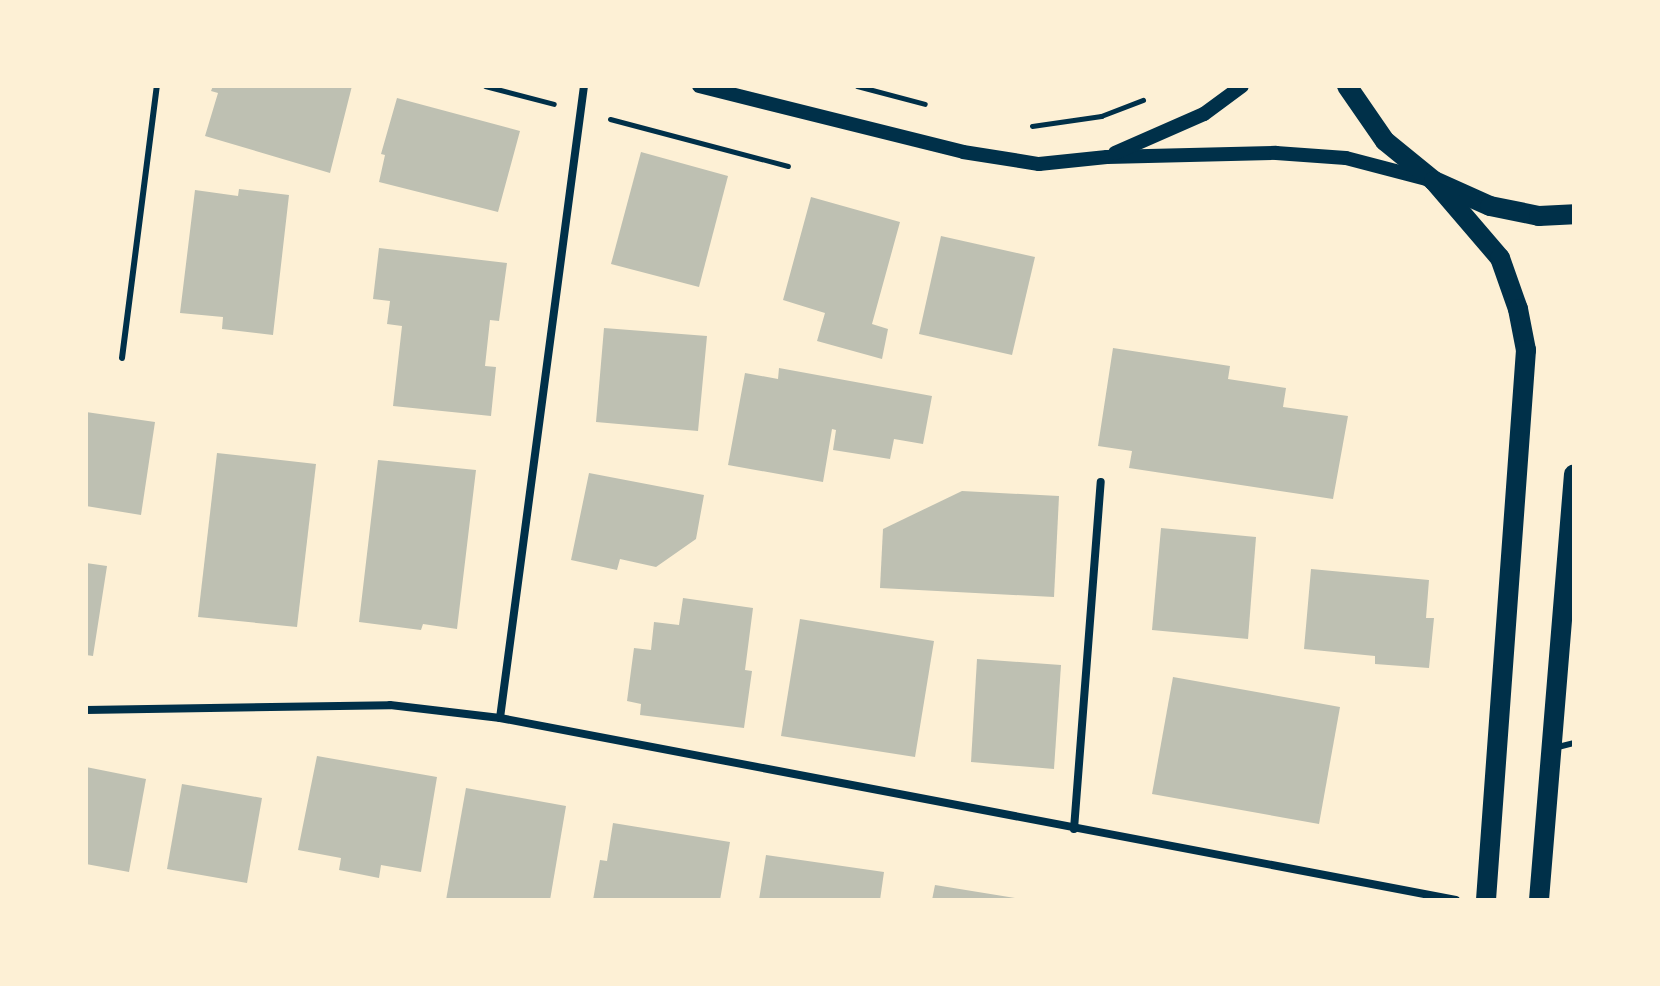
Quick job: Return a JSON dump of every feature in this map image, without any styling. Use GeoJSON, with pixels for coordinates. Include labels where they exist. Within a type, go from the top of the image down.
{"type":"FeatureCollection","features":[{"type":"Feature","properties":{"kind":"main road"},"geometry":{"type":"LineString","coordinates":[[1347,86],[1385,141],[1434,181],[1500,258],[1518,309],[1526,350],[1486,900]]}},
{"type":"Feature","properties":{"kind":"main road"},"geometry":{"type":"LineString","coordinates":[[1434,181],[1490,206],[1539,216],[1574,214]]}},
{"type":"Feature","properties":{"kind":"main road"},"geometry":{"type":"LineString","coordinates":[[1539,900],[1574,474]]}},
{"type":"Feature","properties":{"kind":"street"},"geometry":{"type":"LineString","coordinates":[[500,718],[584,86]]}},
{"type":"Feature","properties":{"kind":"street"},"geometry":{"type":"LineString","coordinates":[[699,86],[963,152],[1039,164],[1107,157],[1276,153],[1346,158],[1434,181]]}},
{"type":"Feature","properties":{"kind":"street"},"geometry":{"type":"LineString","coordinates":[[1107,157],[1204,114],[1242,86]]}},
{"type":"Feature","properties":{"kind":"street"},"geometry":{"type":"LineString","coordinates":[[1074,829],[1101,482]]}},
{"type":"Feature","properties":{"kind":"street"},"geometry":{"type":"LineString","coordinates":[[86,710],[390,705],[500,718],[1456,900]]}},
{"type":"Feature","properties":{"kind":"lane"},"geometry":{"type":"LineString","coordinates":[[122,358],[157,86]]}},
{"type":"Feature","properties":{"kind":"lane"},"geometry":{"type":"LineString","coordinates":[[1551,748],[1574,743]]}},
{"type":"Feature","properties":{"kind":"path"},"geometry":{"type":"LineString","coordinates":[[485,86],[788,166]]}},
{"type":"Feature","properties":{"kind":"path"},"geometry":{"type":"LineString","coordinates":[[857,86],[930,105]]}},
{"type":"Feature","properties":{"kind":"path"},"geometry":{"type":"LineString","coordinates":[[1017,128],[1101,116],[1154,96]]}},
{"type":"Feature","properties":{"kind":"building"},"geometry":{"type":"Polygon","coordinates":[[[213,86],[352,86],[330,173],[205,136],[218,93],[211,91],[213,86]]]}},
{"type":"Feature","properties":{"kind":"building"},"geometry":{"type":"Polygon","coordinates":[[[397,98],[520,131],[498,212],[379,182],[385,155],[381,154],[397,98]]]}},
{"type":"Feature","properties":{"kind":"building"},"geometry":{"type":"Polygon","coordinates":[[[641,152],[728,176],[699,287],[611,264],[641,152]]]}},
{"type":"Feature","properties":{"kind":"building"},"geometry":{"type":"Polygon","coordinates":[[[239,189],[289,195],[273,335],[222,329],[223,317],[180,313],[195,190],[238,196],[239,189]]]}},
{"type":"Feature","properties":{"kind":"building"},"geometry":{"type":"Polygon","coordinates":[[[811,197],[900,222],[872,324],[888,329],[882,359],[817,341],[825,313],[783,300],[811,197]]]}},
{"type":"Feature","properties":{"kind":"building"},"geometry":{"type":"Polygon","coordinates":[[[941,236],[1035,257],[1012,355],[919,334],[941,236]]]}},
{"type":"Feature","properties":{"kind":"building"},"geometry":{"type":"Polygon","coordinates":[[[379,248],[507,263],[499,321],[490,320],[485,366],[496,367],[491,416],[393,406],[402,326],[387,324],[390,301],[373,299],[379,248]]]}},
{"type":"Feature","properties":{"kind":"building"},"geometry":{"type":"Polygon","coordinates":[[[604,328],[707,336],[698,431],[596,422],[604,328]]]}},
{"type":"Feature","properties":{"kind":"building"},"geometry":{"type":"Polygon","coordinates":[[[1113,348],[1230,366],[1228,379],[1286,388],[1283,407],[1348,416],[1333,499],[1129,468],[1132,451],[1098,446],[1113,348]]]}},
{"type":"Feature","properties":{"kind":"building"},"geometry":{"type":"Polygon","coordinates":[[[779,368],[932,396],[923,444],[894,439],[890,459],[833,450],[836,430],[832,429],[823,482],[728,465],[745,373],[778,379],[779,368]]]}},
{"type":"Feature","properties":{"kind":"building"},"geometry":{"type":"Polygon","coordinates":[[[86,412],[155,422],[141,515],[86,506],[86,412]]]}},
{"type":"Feature","properties":{"kind":"building"},"geometry":{"type":"Polygon","coordinates":[[[217,453],[316,464],[297,627],[198,617],[217,453]]]}},
{"type":"Feature","properties":{"kind":"building"},"geometry":{"type":"Polygon","coordinates":[[[378,460],[476,470],[457,629],[423,624],[421,630],[359,622],[378,460]]]}},
{"type":"Feature","properties":{"kind":"building"},"geometry":{"type":"Polygon","coordinates":[[[589,473],[704,495],[696,539],[656,567],[620,559],[617,570],[571,560],[589,473]]]}},
{"type":"Feature","properties":{"kind":"building"},"geometry":{"type":"Polygon","coordinates":[[[962,491],[1059,496],[1054,597],[880,588],[883,529],[962,491]]]}},
{"type":"Feature","properties":{"kind":"building"},"geometry":{"type":"Polygon","coordinates":[[[1161,528],[1256,537],[1248,639],[1152,630],[1161,528]]]}},
{"type":"Feature","properties":{"kind":"building"},"geometry":{"type":"Polygon","coordinates":[[[86,563],[107,566],[93,656],[86,655],[86,563]]]}},
{"type":"Feature","properties":{"kind":"building"},"geometry":{"type":"Polygon","coordinates":[[[1311,569],[1429,580],[1426,618],[1434,618],[1429,668],[1375,664],[1375,656],[1304,649],[1311,569]]]}},
{"type":"Feature","properties":{"kind":"building"},"geometry":{"type":"Polygon","coordinates":[[[683,598],[753,608],[745,670],[752,671],[744,728],[640,715],[641,704],[627,701],[634,648],[651,650],[654,622],[679,625],[683,598]]]}},
{"type":"Feature","properties":{"kind":"building"},"geometry":{"type":"Polygon","coordinates":[[[800,619],[934,641],[915,757],[781,736],[800,619]]]}},
{"type":"Feature","properties":{"kind":"building"},"geometry":{"type":"Polygon","coordinates":[[[977,659],[1061,665],[1054,769],[971,762],[977,659]]]}},
{"type":"Feature","properties":{"kind":"building"},"geometry":{"type":"Polygon","coordinates":[[[1173,677],[1340,707],[1319,824],[1152,794],[1173,677]]]}},
{"type":"Feature","properties":{"kind":"building"},"geometry":{"type":"Polygon","coordinates":[[[317,756],[437,777],[421,872],[381,865],[379,878],[339,870],[341,858],[298,850],[317,756]]]}},
{"type":"Feature","properties":{"kind":"building"},"geometry":{"type":"Polygon","coordinates":[[[86,767],[146,779],[129,872],[86,864],[86,767]]]}},
{"type":"Feature","properties":{"kind":"building"},"geometry":{"type":"Polygon","coordinates":[[[182,784],[262,798],[247,883],[167,869],[182,784]]]}},
{"type":"Feature","properties":{"kind":"building"},"geometry":{"type":"Polygon","coordinates":[[[466,788],[566,806],[550,900],[446,900],[466,788]]]}},
{"type":"Feature","properties":{"kind":"building"},"geometry":{"type":"Polygon","coordinates":[[[613,823],[730,842],[720,900],[593,900],[600,860],[607,861],[613,823]]]}},
{"type":"Feature","properties":{"kind":"building"},"geometry":{"type":"Polygon","coordinates":[[[766,855],[884,872],[880,900],[759,900],[766,855]]]}},
{"type":"Feature","properties":{"kind":"building"},"geometry":{"type":"Polygon","coordinates":[[[935,885],[1015,898],[932,900],[935,885]]]}}]}
